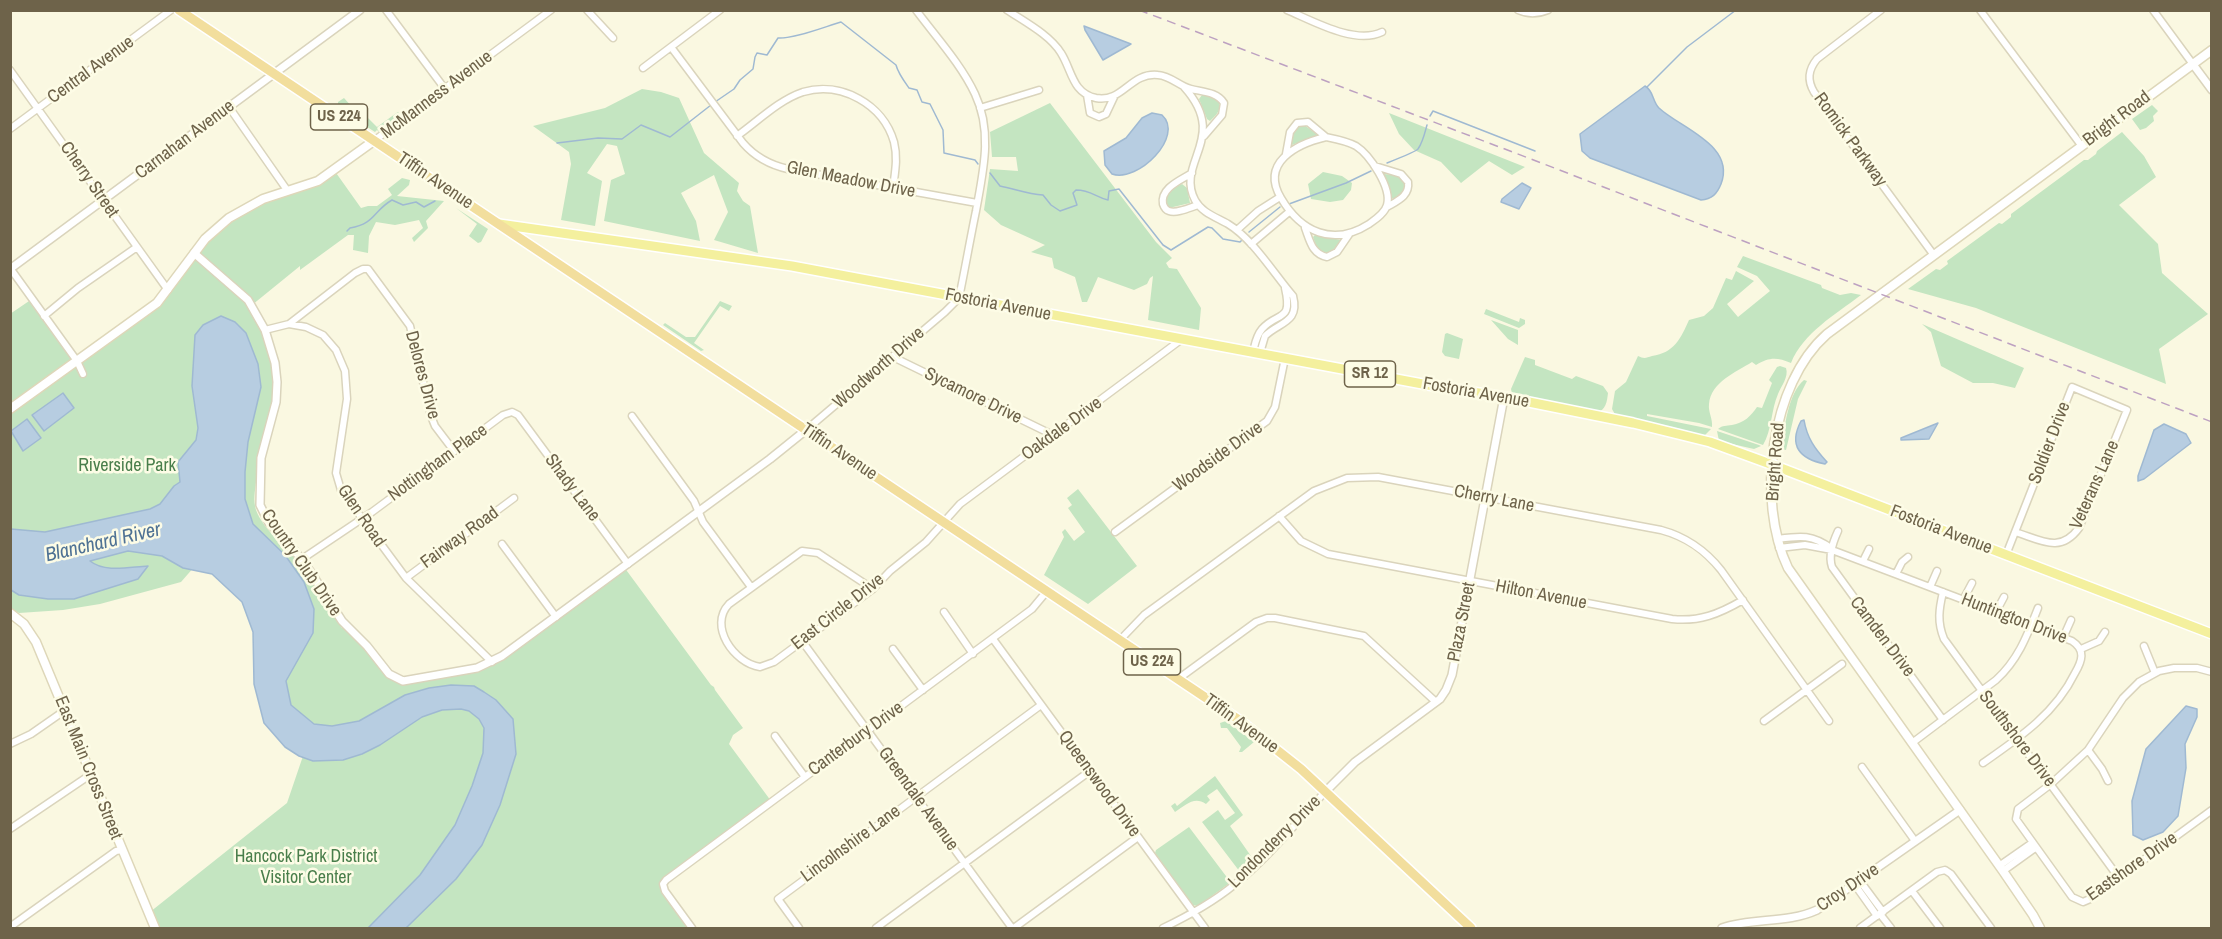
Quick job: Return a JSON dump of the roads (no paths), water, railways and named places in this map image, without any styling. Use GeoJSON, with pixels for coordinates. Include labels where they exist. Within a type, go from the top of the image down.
{"type":"FeatureCollection","features":[{"type":"Feature","properties":{"kind":"highway","name":"Tiffin Avenue"},"geometry":{"type":"LineString","coordinates":[[179,10],[1264,738],[1471,928]]}},
{"type":"Feature","properties":{"kind":"main road","name":"Bright Road"},"geometry":{"type":"LineString","coordinates":[[2040,928],[1960,810],[1795,578],[1778,543],[1773,507],[1776,434],[1784,400],[1808,353],[1827,334],[2211,50]]}},
{"type":"Feature","properties":{"kind":"main road","name":"McManness Avenue"},"geometry":{"type":"LineString","coordinates":[[10,409],[157,303],[210,233],[235,213],[263,198],[318,181],[375,140]]}},
{"type":"Feature","properties":{"kind":"main road","name":"Fostoria Avenue"},"geometry":{"type":"LineString","coordinates":[[499,224],[792,266],[1504,397],[1680,433],[1773,465],[2211,634]]}},
{"type":"Feature","properties":{"kind":"main road","name":"East Main Cross Street"},"geometry":{"type":"LineString","coordinates":[[10,613],[24,624],[36,642],[155,928]]}},
{"type":"Feature","properties":{"kind":"street","name":"Central Avenue"},"geometry":{"type":"LineString","coordinates":[[10,129],[171,10]]}},
{"type":"Feature","properties":{"kind":"street","name":"Carnahan Avenue"},"geometry":{"type":"LineString","coordinates":[[11,269],[360,10]]}},
{"type":"Feature","properties":{"kind":"street"},"geometry":{"type":"LineString","coordinates":[[386,10],[444,89]]}},
{"type":"Feature","properties":{"kind":"street","name":"McManness Avenue"},"geometry":{"type":"LineString","coordinates":[[375,140],[551,10]]}},
{"type":"Feature","properties":{"kind":"street"},"geometry":{"type":"LineString","coordinates":[[587,10],[613,38]]}},
{"type":"Feature","properties":{"kind":"street"},"geometry":{"type":"LineString","coordinates":[[643,68],[720,10]]}},
{"type":"Feature","properties":{"kind":"street"},"geometry":{"type":"LineString","coordinates":[[916,10],[966,78],[980,108],[986,143],[959,298]]}},
{"type":"Feature","properties":{"kind":"street"},"geometry":{"type":"LineString","coordinates":[[1007,10],[1056,46],[1078,88],[1087,95],[1099,98],[1114,97]]}},
{"type":"Feature","properties":{"kind":"street"},"geometry":{"type":"LineString","coordinates":[[1518,10],[1525,14],[1539,14],[1548,10]]}},
{"type":"Feature","properties":{"kind":"street","name":"Romick Parkway"},"geometry":{"type":"LineString","coordinates":[[1881,10],[1817,59],[1810,69],[1809,81],[1814,92],[1933,254]]}},
{"type":"Feature","properties":{"kind":"street"},"geometry":{"type":"LineString","coordinates":[[1980,10],[2081,146]]}},
{"type":"Feature","properties":{"kind":"street"},"geometry":{"type":"LineString","coordinates":[[2153,10],[2211,90]]}},
{"type":"Feature","properties":{"kind":"street"},"geometry":{"type":"LineString","coordinates":[[1287,11],[1352,36],[1371,36],[1382,32]]}},
{"type":"Feature","properties":{"kind":"street","name":"Glen Meadow Drive"},"geometry":{"type":"LineString","coordinates":[[671,47],[737,136],[754,154],[770,164],[977,203]]}},
{"type":"Feature","properties":{"kind":"street","name":"Cherry Street"},"geometry":{"type":"LineString","coordinates":[[10,70],[168,290]]}},
{"type":"Feature","properties":{"kind":"street"},"geometry":{"type":"LineString","coordinates":[[1087,95],[1090,113],[1099,117],[1106,114],[1114,97],[1137,78],[1150,75],[1168,77],[1184,87],[1194,98],[1200,112],[1203,137]]}},
{"type":"Feature","properties":{"kind":"street"},"geometry":{"type":"LineString","coordinates":[[1184,87],[1214,94],[1224,103],[1222,114],[1203,137],[1192,173],[1191,187],[1198,205],[1204,211],[1237,230],[1251,244],[1284,288],[1286,310],[1281,317],[1261,330],[1257,337],[1257,353]]}},
{"type":"Feature","properties":{"kind":"street"},"geometry":{"type":"LineString","coordinates":[[737,136],[786,100],[800,93],[826,89],[849,94],[869,105],[888,128],[896,157],[893,188]]}},
{"type":"Feature","properties":{"kind":"street"},"geometry":{"type":"LineString","coordinates":[[980,108],[1040,90]]}},
{"type":"Feature","properties":{"kind":"street"},"geometry":{"type":"LineString","coordinates":[[229,107],[287,190]]}},
{"type":"Feature","properties":{"kind":"street"},"geometry":{"type":"LineString","coordinates":[[1286,154],[1290,132],[1297,123],[1308,122],[1326,137],[1354,145],[1375,166],[1388,195],[1386,208]]}},
{"type":"Feature","properties":{"kind":"street"},"geometry":{"type":"LineString","coordinates":[[1326,137],[1286,154],[1275,174],[1275,186],[1289,212],[1305,228],[1314,250],[1319,255],[1327,257],[1337,252],[1351,232]]}},
{"type":"Feature","properties":{"kind":"street"},"geometry":{"type":"LineString","coordinates":[[1305,228],[1329,235],[1351,232],[1372,222],[1386,208],[1405,195],[1409,189],[1408,182],[1401,174],[1375,166]]}},
{"type":"Feature","properties":{"kind":"street"},"geometry":{"type":"LineString","coordinates":[[1192,173],[1168,188],[1163,198],[1163,206],[1173,212],[1198,205]]}},
{"type":"Feature","properties":{"kind":"street"},"geometry":{"type":"LineString","coordinates":[[1237,230],[1258,211],[1280,197]]}},
{"type":"Feature","properties":{"kind":"street"},"geometry":{"type":"LineString","coordinates":[[1251,244],[1289,212]]}},
{"type":"Feature","properties":{"kind":"street"},"geometry":{"type":"LineString","coordinates":[[44,316],[78,288],[137,247]]}},
{"type":"Feature","properties":{"kind":"street","name":"Country Club Drive"},"geometry":{"type":"LineString","coordinates":[[194,253],[248,300],[265,330],[273,354],[277,382],[276,402],[261,458],[259,501],[269,523],[302,559],[342,621],[367,645],[388,674],[395,679],[407,681],[456,671]]}},
{"type":"Feature","properties":{"kind":"street"},"geometry":{"type":"LineString","coordinates":[[11,269],[77,361],[83,374]]}},
{"type":"Feature","properties":{"kind":"street","name":"Delores Drive"},"geometry":{"type":"LineString","coordinates":[[289,324],[355,273],[368,269],[410,326],[430,416],[454,451]]}},
{"type":"Feature","properties":{"kind":"street","name":"Woodworth Drive"},"geometry":{"type":"LineString","coordinates":[[456,671],[477,668],[492,662],[699,512],[806,430],[959,298]]}},
{"type":"Feature","properties":{"kind":"street"},"geometry":{"type":"LineString","coordinates":[[265,330],[289,324]]}},
{"type":"Feature","properties":{"kind":"street","name":"Glen Road"},"geometry":{"type":"LineString","coordinates":[[289,324],[306,327],[323,335],[336,350],[342,364],[347,383],[347,399],[336,476],[341,490],[406,578],[492,662]]}},
{"type":"Feature","properties":{"kind":"street","name":"Oakdale Drive"},"geometry":{"type":"LineString","coordinates":[[945,522],[960,504],[1183,339]]}},
{"type":"Feature","properties":{"kind":"street","name":"Sycamore Drive"},"geometry":{"type":"LineString","coordinates":[[893,357],[1053,435]]}},
{"type":"Feature","properties":{"kind":"street","name":"Woodside Drive"},"geometry":{"type":"LineString","coordinates":[[1115,532],[1267,421],[1275,407],[1285,358]]}},
{"type":"Feature","properties":{"kind":"street","name":"Soldier Drive"},"geometry":{"type":"LineString","coordinates":[[2006,555],[2072,387],[2127,410]]}},
{"type":"Feature","properties":{"kind":"street","name":"Plaza Street"},"geometry":{"type":"LineString","coordinates":[[1325,792],[1346,770],[1436,702],[1446,690],[1452,675],[1504,397]]}},
{"type":"Feature","properties":{"kind":"street","name":"Veterans Lane"},"geometry":{"type":"LineString","coordinates":[[2015,532],[2050,543],[2062,543],[2073,536],[2079,528],[2127,410]]}},
{"type":"Feature","properties":{"kind":"street","name":"Nottingham Place"},"geometry":{"type":"LineString","coordinates":[[302,559],[361,519],[503,415],[515,412]]}},
{"type":"Feature","properties":{"kind":"street","name":"Shady Lane"},"geometry":{"type":"LineString","coordinates":[[515,412],[628,564]]}},
{"type":"Feature","properties":{"kind":"street"},"geometry":{"type":"LineString","coordinates":[[632,416],[694,501],[703,522],[751,587],[795,555],[810,551],[821,555],[873,589]]}},
{"type":"Feature","properties":{"kind":"street","name":"Cherry Lane"},"geometry":{"type":"LineString","coordinates":[[1120,640],[1144,615],[1314,491],[1332,482],[1354,477],[1378,477],[1676,534],[1697,545],[1708,555],[1743,600],[1829,721]]}},
{"type":"Feature","properties":{"kind":"street","name":"Fairway Road"},"geometry":{"type":"LineString","coordinates":[[406,578],[514,498]]}},
{"type":"Feature","properties":{"kind":"street","name":"Hilton Avenue"},"geometry":{"type":"LineString","coordinates":[[1279,516],[1295,536],[1321,552],[1363,562],[1679,620],[1710,617],[1743,600]]}},
{"type":"Feature","properties":{"kind":"street","name":"East Circle Drive"},"geometry":{"type":"LineString","coordinates":[[751,587],[729,604],[722,613],[721,624],[727,641],[743,660],[760,667],[771,664],[873,589],[945,522]]}},
{"type":"Feature","properties":{"kind":"street"},"geometry":{"type":"LineString","coordinates":[[1832,550],[1839,531]]}},
{"type":"Feature","properties":{"kind":"street","name":"Huntington Drive"},"geometry":{"type":"LineString","coordinates":[[1778,543],[1832,550],[2076,643],[2081,649],[2081,662],[2062,696],[2039,722],[1983,763]]}},
{"type":"Feature","properties":{"kind":"street"},"geometry":{"type":"LineString","coordinates":[[502,544],[556,617]]}},
{"type":"Feature","properties":{"kind":"street"},"geometry":{"type":"LineString","coordinates":[[1863,561],[1869,549]]}},
{"type":"Feature","properties":{"kind":"street","name":"Camden Drive"},"geometry":{"type":"LineString","coordinates":[[1832,550],[1830,560],[1835,574],[1943,720]]}},
{"type":"Feature","properties":{"kind":"street"},"geometry":{"type":"LineString","coordinates":[[1896,574],[1902,562],[1908,557]]}},
{"type":"Feature","properties":{"kind":"street"},"geometry":{"type":"LineString","coordinates":[[1930,587],[1937,571]]}},
{"type":"Feature","properties":{"kind":"street"},"geometry":{"type":"LineString","coordinates":[[1963,600],[1972,583]]}},
{"type":"Feature","properties":{"kind":"street","name":"Canterbury Drive"},"geometry":{"type":"LineString","coordinates":[[693,928],[665,891],[663,884],[678,869],[993,639],[1032,609],[1047,591]]}},
{"type":"Feature","properties":{"kind":"street","name":"Southshore Drive"},"geometry":{"type":"LineString","coordinates":[[1943,592],[1938,613],[1942,635],[2119,878]]}},
{"type":"Feature","properties":{"kind":"street"},"geometry":{"type":"LineString","coordinates":[[1996,612],[2004,597]]}},
{"type":"Feature","properties":{"kind":"street"},"geometry":{"type":"LineString","coordinates":[[1912,743],[2002,675],[2025,643],[2038,608]]}},
{"type":"Feature","properties":{"kind":"street"},"geometry":{"type":"LineString","coordinates":[[944,612],[973,654]]}},
{"type":"Feature","properties":{"kind":"street"},"geometry":{"type":"LineString","coordinates":[[1178,679],[1256,622],[1275,618],[1364,636],[1436,702]]}},
{"type":"Feature","properties":{"kind":"street"},"geometry":{"type":"LineString","coordinates":[[2063,638],[2071,620]]}},
{"type":"Feature","properties":{"kind":"street"},"geometry":{"type":"LineString","coordinates":[[2081,649],[2099,641],[2105,632]]}},
{"type":"Feature","properties":{"kind":"street","name":"Queenswood Drive"},"geometry":{"type":"LineString","coordinates":[[993,639],[1205,928]]}},
{"type":"Feature","properties":{"kind":"street","name":"Greendale Avenue"},"geometry":{"type":"LineString","coordinates":[[802,641],[1013,928]]}},
{"type":"Feature","properties":{"kind":"street"},"geometry":{"type":"LineString","coordinates":[[2144,646],[2155,673]]}},
{"type":"Feature","properties":{"kind":"street"},"geometry":{"type":"LineString","coordinates":[[893,649],[924,690]]}},
{"type":"Feature","properties":{"kind":"street"},"geometry":{"type":"LineString","coordinates":[[1764,721],[1842,664]]}},
{"type":"Feature","properties":{"kind":"street"},"geometry":{"type":"LineString","coordinates":[[2001,869],[2034,846],[2016,822],[2016,813],[2088,750],[2128,692],[2139,682],[2155,673],[2182,667],[2211,672]]}},
{"type":"Feature","properties":{"kind":"street","name":"Lincolnshire Lane"},"geometry":{"type":"LineString","coordinates":[[799,928],[778,899],[1041,705]]}},
{"type":"Feature","properties":{"kind":"street"},"geometry":{"type":"LineString","coordinates":[[10,744],[31,734],[64,711]]}},
{"type":"Feature","properties":{"kind":"street"},"geometry":{"type":"LineString","coordinates":[[775,736],[805,777]]}},
{"type":"Feature","properties":{"kind":"street"},"geometry":{"type":"LineString","coordinates":[[2088,750],[2108,781]]}},
{"type":"Feature","properties":{"kind":"street"},"geometry":{"type":"LineString","coordinates":[[1862,767],[1915,841]]}},
{"type":"Feature","properties":{"kind":"street"},"geometry":{"type":"LineString","coordinates":[[876,928],[1090,771]]}},
{"type":"Feature","properties":{"kind":"street"},"geometry":{"type":"LineString","coordinates":[[10,829],[90,775]]}},
{"type":"Feature","properties":{"kind":"street","name":"Londonderry Drive"},"geometry":{"type":"LineString","coordinates":[[1163,928],[1194,912],[1249,873],[1325,792]]}},
{"type":"Feature","properties":{"kind":"street","name":"Croy Drive"},"geometry":{"type":"LineString","coordinates":[[1722,928],[1744,922],[1779,921],[1802,916],[1824,907],[1960,810]]}},
{"type":"Feature","properties":{"kind":"street","name":"Eastshore Drive"},"geometry":{"type":"LineString","coordinates":[[2034,846],[2078,902],[2090,899],[2211,810]]}},
{"type":"Feature","properties":{"kind":"street"},"geometry":{"type":"LineString","coordinates":[[1013,928],[1138,837]]}},
{"type":"Feature","properties":{"kind":"street"},"geometry":{"type":"LineString","coordinates":[[10,927],[115,852],[122,850]]}},
{"type":"Feature","properties":{"kind":"street"},"geometry":{"type":"LineString","coordinates":[[1860,928],[1937,872],[1945,870],[1991,928]]}},
{"type":"Feature","properties":{"kind":"street"},"geometry":{"type":"LineString","coordinates":[[1857,883],[1891,928]]}},
{"type":"Feature","properties":{"kind":"street"},"geometry":{"type":"LineString","coordinates":[[1912,891],[1940,928]]}},
{"type":"Feature","properties":{"kind":"water"},"geometry":{"type":"Polygon","coordinates":[[[1084,26],[1131,44],[1103,60],[1084,26]]]}},
{"type":"Feature","properties":{"kind":"water"},"geometry":{"type":"Polygon","coordinates":[[[1645,86],[1659,108],[1704,139],[1721,158],[1724,170],[1721,184],[1711,197],[1701,200],[1590,158],[1582,151],[1580,134],[1645,86]]]}},
{"type":"Feature","properties":{"kind":"water"},"geometry":{"type":"Polygon","coordinates":[[[1152,113],[1162,115],[1168,124],[1168,134],[1163,145],[1155,156],[1134,172],[1123,175],[1112,174],[1105,165],[1104,151],[1126,138],[1142,118],[1152,113]]]}},
{"type":"Feature","properties":{"kind":"water"},"geometry":{"type":"Polygon","coordinates":[[[1522,183],[1531,188],[1519,209],[1501,202],[1502,199],[1522,183]]]}},
{"type":"Feature","properties":{"kind":"water","name":"Blanchard River"},"geometry":{"type":"Polygon","coordinates":[[[221,316],[235,322],[246,333],[258,364],[261,387],[248,442],[245,499],[253,524],[285,555],[304,582],[314,609],[313,633],[286,681],[291,705],[314,724],[332,726],[359,721],[405,695],[429,688],[451,685],[474,686],[496,700],[513,719],[516,754],[500,805],[482,845],[456,879],[406,928],[368,928],[420,875],[455,825],[483,753],[484,728],[479,719],[469,711],[461,709],[442,710],[422,717],[362,754],[343,760],[313,761],[285,747],[264,723],[254,684],[253,632],[242,602],[212,574],[183,568],[162,556],[128,551],[90,561],[110,568],[148,566],[138,579],[74,599],[48,599],[19,595],[11,590],[11,529],[45,532],[150,509],[160,504],[180,482],[178,462],[196,440],[198,428],[192,386],[195,335],[203,325],[221,316]]]}},
{"type":"Feature","properties":{"kind":"water"},"geometry":{"type":"Polygon","coordinates":[[[63,393],[74,408],[44,431],[32,415],[63,393]]]}},
{"type":"Feature","properties":{"kind":"water"},"geometry":{"type":"Polygon","coordinates":[[[27,419],[41,438],[23,451],[11,431],[27,419]]]}},
{"type":"Feature","properties":{"kind":"water"},"geometry":{"type":"Polygon","coordinates":[[[1804,420],[1809,438],[1827,462],[1825,464],[1803,455],[1796,444],[1797,430],[1801,421],[1804,420]]]}},
{"type":"Feature","properties":{"kind":"water"},"geometry":{"type":"Polygon","coordinates":[[[1938,423],[1929,439],[1901,440],[1901,438],[1938,423]]]}},
{"type":"Feature","properties":{"kind":"water"},"geometry":{"type":"Polygon","coordinates":[[[2164,424],[2186,434],[2191,443],[2144,479],[2138,481],[2154,430],[2164,424]]]}},
{"type":"Feature","properties":{"kind":"water"},"geometry":{"type":"Polygon","coordinates":[[[2186,706],[2197,709],[2197,717],[2185,744],[2186,768],[2178,816],[2163,832],[2143,840],[2133,835],[2132,801],[2146,749],[2186,706]]]}},
{"type":"Feature","properties":{"kind":"waterway"},"geometry":{"type":"LineString","coordinates":[[1647,87],[1687,47],[1736,10]]}},
{"type":"Feature","properties":{"kind":"waterway"},"geometry":{"type":"LineString","coordinates":[[715,102],[734,89],[740,80],[753,69],[757,53],[767,55],[778,38],[800,35],[841,22],[896,65],[909,88],[917,90],[922,102],[930,104],[943,130],[944,153],[975,160],[978,164]]}},
{"type":"Feature","properties":{"kind":"waterway"},"geometry":{"type":"LineString","coordinates":[[557,143],[598,138],[622,139],[641,125],[670,137],[711,105]]}},
{"type":"Feature","properties":{"kind":"waterway"},"geometry":{"type":"LineString","coordinates":[[1430,116],[1433,111],[1535,151]]}},
{"type":"Feature","properties":{"kind":"waterway"},"geometry":{"type":"LineString","coordinates":[[1387,163],[1418,149],[1427,125]]}},
{"type":"Feature","properties":{"kind":"waterway"},"geometry":{"type":"LineString","coordinates":[[1289,204],[1371,171]]}},
{"type":"Feature","properties":{"kind":"waterway"},"geometry":{"type":"LineString","coordinates":[[990,173],[1000,186],[1043,195],[1060,211],[1077,205],[1073,193],[1076,190],[1086,191],[1108,200],[1109,191],[1119,189],[1163,245],[1171,250],[1208,227],[1223,239],[1240,242],[1242,240]]}},
{"type":"Feature","properties":{"kind":"waterway"},"geometry":{"type":"LineString","coordinates":[[347,231],[369,220],[392,200],[403,205],[416,202],[424,207],[435,201]]}},
{"type":"Feature","properties":{"kind":"waterway"},"geometry":{"type":"LineString","coordinates":[[1249,232],[1280,207]]}},
{"type":"Feature","properties":{"kind":"railway"},"geometry":{"type":"LineString","coordinates":[[1139,10],[2212,422]]}},
{"type":"Feature","properties":{"kind":"park label","name":"Riverside Park"},"geometry":{"type":"Point","coordinates":[127,466]}},
{"type":"Feature","properties":{"kind":"park label","name":"Hancock Park District Visitor Center"},"geometry":{"type":"Point","coordinates":[306,867]}}]}
